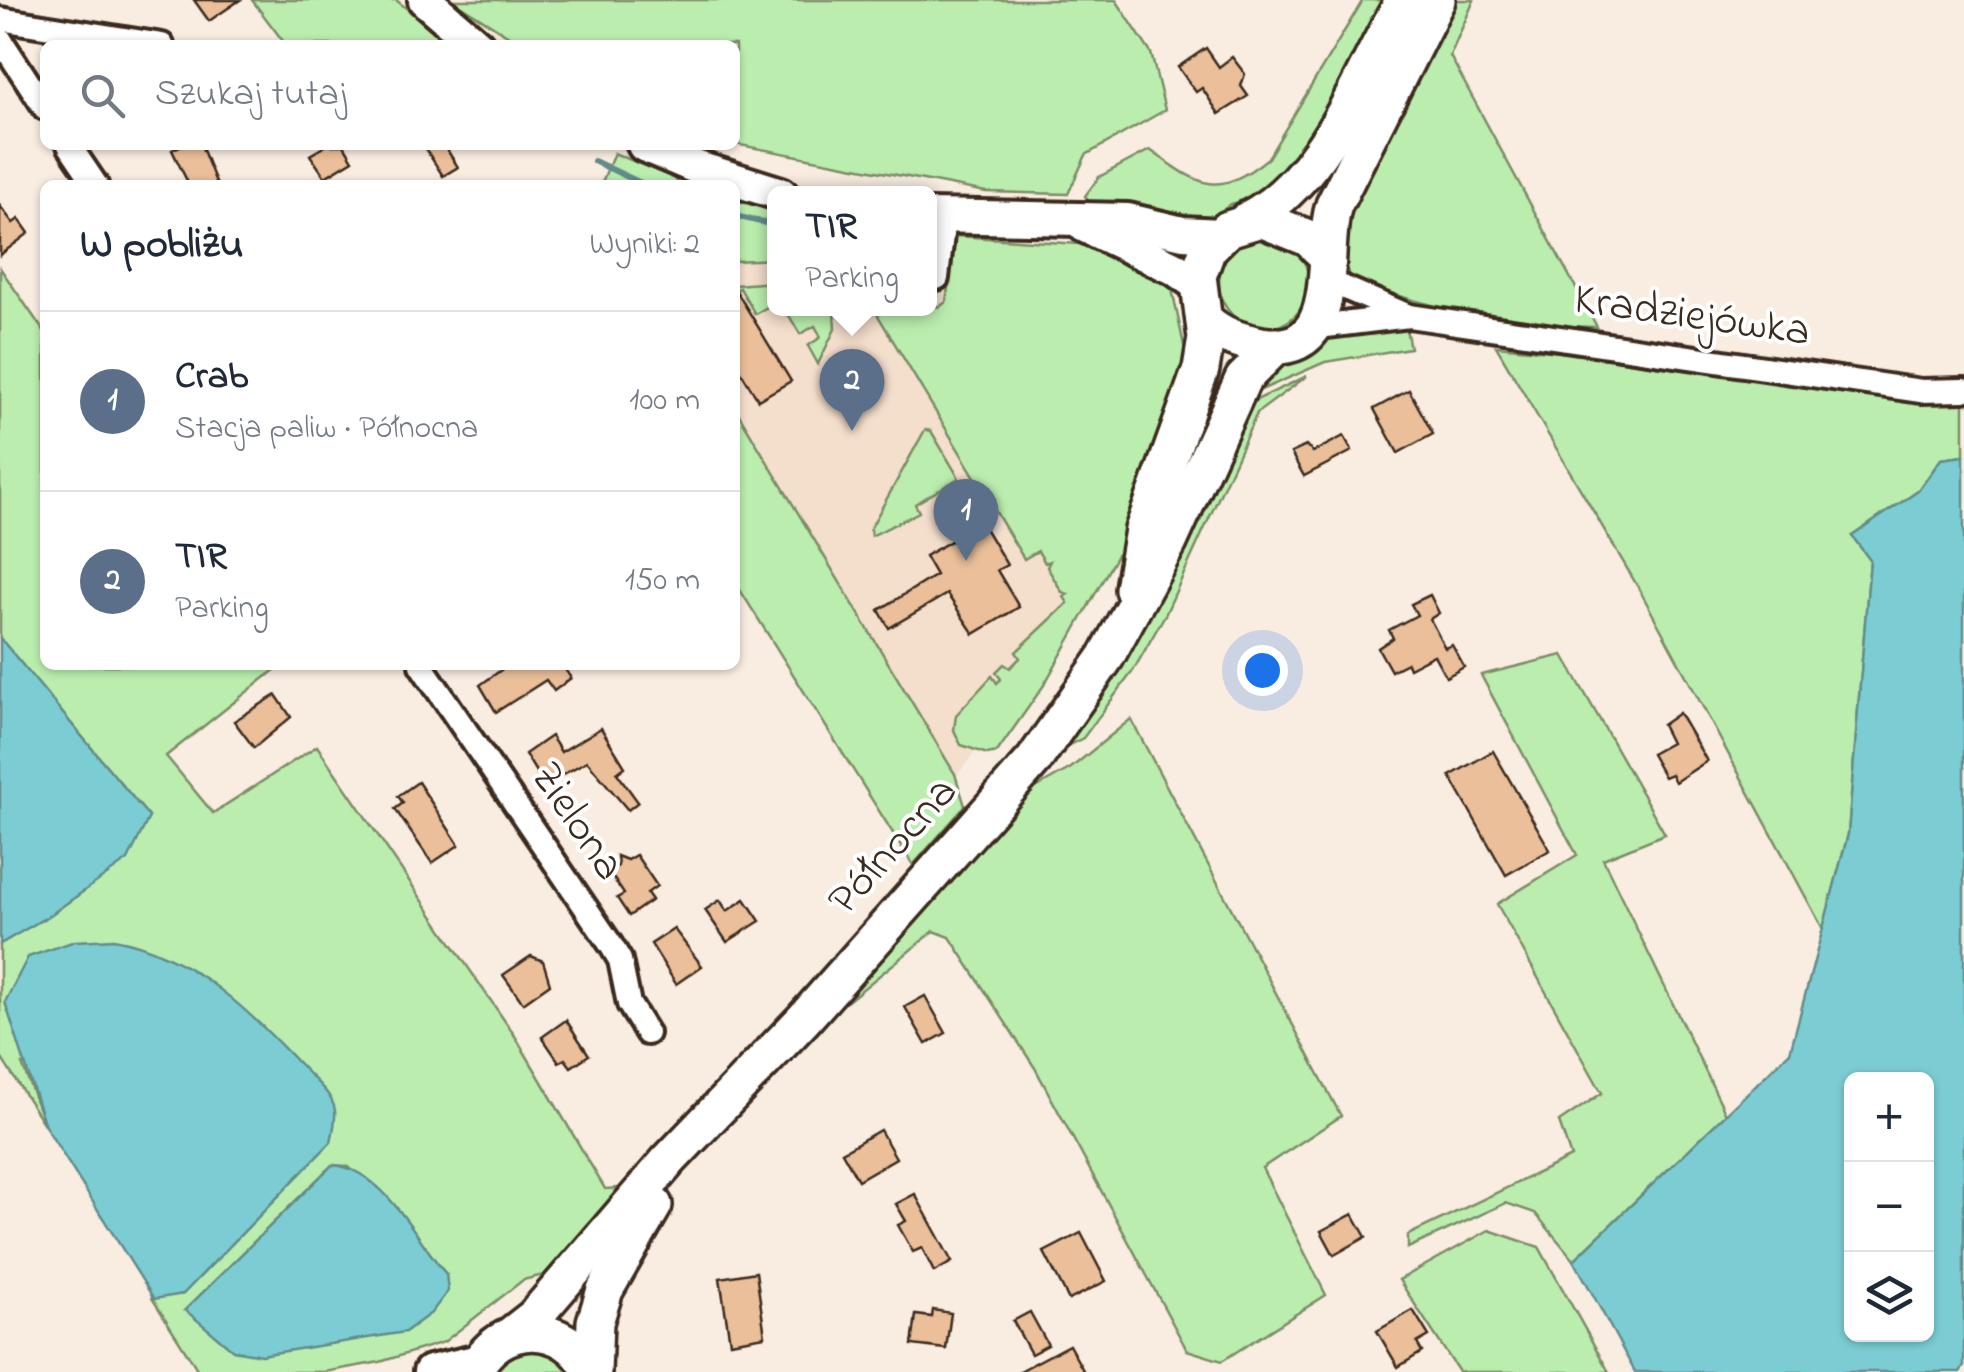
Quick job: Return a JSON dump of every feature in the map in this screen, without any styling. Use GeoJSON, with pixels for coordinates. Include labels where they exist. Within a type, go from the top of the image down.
{"type":"FeatureCollection","features":[{"type":"Feature","properties":{"kind":"main road"},"geometry":{"type":"LineString","coordinates":[[425,0],[471,40]]}},
{"type":"Feature","properties":{"kind":"main road"},"geometry":{"type":"LineString","coordinates":[[1201,302],[1204,258],[1234,228],[1275,206],[1298,182],[1351,98],[1404,0]]}},
{"type":"Feature","properties":{"kind":"main road"},"geometry":{"type":"LineString","coordinates":[[1076,222],[1174,268],[1232,338],[1276,346],[1310,328],[1325,303],[1326,232],[1341,188],[1436,0]]}},
{"type":"Feature","properties":{"kind":"main road"},"geometry":{"type":"LineString","coordinates":[[656,150],[736,180]]}},
{"type":"Feature","properties":{"kind":"main road"},"geometry":{"type":"LineString","coordinates":[[740,181],[767,190]]}},
{"type":"Feature","properties":{"kind":"main road"},"geometry":{"type":"LineString","coordinates":[[937,217],[1128,220],[1183,233],[1234,228],[1261,219],[1294,230],[1328,268]]}},
{"type":"Feature","properties":{"kind":"main road","name":"Północna"},"geometry":{"type":"LineString","coordinates":[[1128,616],[1143,530],[1202,369],[1201,302]]}},
{"type":"Feature","properties":{"kind":"main road","name":"Północna"},"geometry":{"type":"LineString","coordinates":[[476,1366],[493,1345],[534,1317],[669,1160],[707,1125],[1012,788],[1100,666],[1170,542],[1242,379],[1276,346]]}},
{"type":"Feature","properties":{"kind":"main road","name":"Północna"},"geometry":{"type":"LineString","coordinates":[[592,1372],[597,1313],[614,1271],[707,1125]]}},
{"type":"Feature","properties":{"kind":"main road"},"geometry":{"type":"LineString","coordinates":[[511,1335],[536,1331],[559,1337],[579,1352],[592,1372]]}},
{"type":"Feature","properties":{"kind":"main road"},"geometry":{"type":"LineString","coordinates":[[430,1372],[476,1366]]}},
{"type":"Feature","properties":{"kind":"street"},"geometry":{"type":"LineString","coordinates":[[0,19],[131,40]]}},
{"type":"Feature","properties":{"kind":"street"},"geometry":{"type":"LineString","coordinates":[[0,40],[40,100]]}},
{"type":"Feature","properties":{"kind":"street"},"geometry":{"type":"LineString","coordinates":[[72,150],[93,180]]}},
{"type":"Feature","properties":{"kind":"street"},"geometry":{"type":"LineString","coordinates":[[937,217],[937,278]]}},
{"type":"Feature","properties":{"kind":"street","name":"Kradziejówka"},"geometry":{"type":"LineString","coordinates":[[1328,268],[1408,316]]}},
{"type":"Feature","properties":{"kind":"street","name":"Kradziejówka"},"geometry":{"type":"LineString","coordinates":[[1310,328],[1408,316],[1921,391],[1964,390]]}},
{"type":"Feature","properties":{"kind":"street","name":"Zielona"},"geometry":{"type":"LineString","coordinates":[[424,670],[620,960],[629,1004],[648,1032]]}},
{"type":"Feature","properties":{"kind":"shaded area"},"geometry":{"type":"Polygon","coordinates":[[[740,228],[767,234],[767,316],[937,316],[937,261],[943,261],[1096,534],[1076,599],[1006,710],[953,781],[740,439],[740,228]]]}},
{"type":"Feature","properties":{"kind":"green space"},"geometry":{"type":"Polygon","coordinates":[[[252,0],[396,0],[447,40],[282,40],[252,0]]]}},
{"type":"Feature","properties":{"kind":"green space"},"geometry":{"type":"Polygon","coordinates":[[[452,0],[1116,0],[1151,53],[1165,110],[1086,155],[1068,194],[986,192],[740,145],[740,40],[515,40],[452,0]]]}},
{"type":"Feature","properties":{"kind":"green space"},"geometry":{"type":"Polygon","coordinates":[[[1363,0],[1395,0],[1304,152],[1261,196],[1231,204],[1201,226],[1092,207],[1085,196],[1099,177],[1150,150],[1182,172],[1208,183],[1235,179],[1268,158],[1363,0]]]}},
{"type":"Feature","properties":{"kind":"green space"},"geometry":{"type":"Polygon","coordinates":[[[1452,0],[1474,0],[1450,56],[1597,327],[1471,314],[1351,279],[1343,255],[1349,211],[1452,0]]]}},
{"type":"Feature","properties":{"kind":"green space"},"geometry":{"type":"Polygon","coordinates":[[[614,153],[676,180],[603,180],[614,153]]]}},
{"type":"Feature","properties":{"kind":"green space"},"geometry":{"type":"Polygon","coordinates":[[[740,201],[767,209],[767,259],[740,261],[740,201]]]}},
{"type":"Feature","properties":{"kind":"green space"},"geometry":{"type":"Polygon","coordinates":[[[955,236],[1080,244],[1107,252],[1166,281],[1172,289],[1186,355],[1122,553],[1117,555],[1044,685],[997,752],[987,754],[961,745],[954,730],[956,715],[992,676],[997,683],[1001,679],[996,672],[1004,664],[1010,668],[1020,658],[1016,652],[1068,603],[1064,597],[1068,594],[1062,592],[1047,567],[1050,561],[1045,563],[1038,551],[1024,559],[878,316],[937,316],[937,306],[946,302],[955,236]]]}},
{"type":"Feature","properties":{"kind":"green space"},"geometry":{"type":"Polygon","coordinates":[[[1264,238],[1296,251],[1309,283],[1296,315],[1264,328],[1232,315],[1219,283],[1232,251],[1264,238]]]}},
{"type":"Feature","properties":{"kind":"green space"},"geometry":{"type":"Polygon","coordinates":[[[0,268],[40,326],[40,670],[275,670],[166,756],[213,813],[317,746],[515,1036],[605,1189],[620,1188],[544,1275],[523,1280],[444,1342],[380,1362],[324,1372],[199,1372],[152,1298],[183,1294],[331,1142],[331,1108],[325,1093],[301,1067],[22,1064],[45,1126],[0,1056],[0,944],[50,915],[127,860],[149,817],[0,638],[0,268]],[[332,1165],[185,1310],[446,1274],[348,1166],[332,1165]]]}},
{"type":"Feature","properties":{"kind":"green space"},"geometry":{"type":"Polygon","coordinates":[[[767,283],[767,307],[755,314],[740,285],[767,283]]]}},
{"type":"Feature","properties":{"kind":"green space"},"geometry":{"type":"Polygon","coordinates":[[[789,316],[834,316],[835,329],[818,364],[808,346],[821,337],[815,326],[800,334],[789,316]]]}},
{"type":"Feature","properties":{"kind":"green space"},"geometry":{"type":"Polygon","coordinates":[[[1406,329],[1410,348],[1325,362],[1247,396],[1276,367],[1335,336],[1406,329]]]}},
{"type":"Feature","properties":{"kind":"green space"},"geometry":{"type":"Polygon","coordinates":[[[1496,346],[1964,390],[1964,456],[1941,459],[1918,491],[1852,536],[1870,560],[1848,834],[1823,929],[1638,587],[1496,346]]]}},
{"type":"Feature","properties":{"kind":"green space"},"geometry":{"type":"Polygon","coordinates":[[[1307,376],[1257,413],[1166,613],[1133,671],[1083,738],[1067,746],[1110,683],[1252,402],[1307,376]]]}},
{"type":"Feature","properties":{"kind":"green space"},"geometry":{"type":"Polygon","coordinates":[[[740,416],[955,774],[965,806],[913,865],[740,590],[740,416]]]}},
{"type":"Feature","properties":{"kind":"green space"},"geometry":{"type":"Polygon","coordinates":[[[925,430],[931,431],[959,478],[915,504],[919,512],[871,536],[870,529],[925,430]]]}},
{"type":"Feature","properties":{"kind":"green space"},"geometry":{"type":"Polygon","coordinates":[[[1563,655],[1665,834],[1603,859],[1726,1114],[1574,1260],[1535,1213],[1506,1203],[1408,1248],[1408,1235],[1571,1157],[1559,1122],[1602,1093],[1497,904],[1577,855],[1481,675],[1563,655]]]}},
{"type":"Feature","properties":{"kind":"green space"},"geometry":{"type":"Polygon","coordinates":[[[1131,719],[1341,1116],[1262,1168],[1326,1295],[1222,1361],[1187,1350],[1035,1068],[950,937],[934,931],[848,1001],[844,989],[1034,789],[1071,768],[1131,719]]]}},
{"type":"Feature","properties":{"kind":"green space"},"geometry":{"type":"Polygon","coordinates":[[[1489,1230],[1539,1247],[1609,1372],[1459,1372],[1399,1280],[1489,1230]]]}},
{"type":"Feature","properties":{"kind":"green space"},"geometry":{"type":"Polygon","coordinates":[[[533,1347],[559,1357],[572,1372],[492,1372],[503,1358],[533,1347]]]}},
{"type":"Feature","properties":{"kind":"water"},"geometry":{"type":"Polygon","coordinates":[[[1964,456],[1964,1366],[1960,1372],[1635,1372],[1574,1260],[1790,1052],[1848,834],[1870,560],[1852,536],[1918,491],[1941,459],[1964,456]]]}},
{"type":"Feature","properties":{"kind":"water"},"geometry":{"type":"Polygon","coordinates":[[[0,638],[149,817],[128,860],[50,915],[0,944],[0,638]]]}},
{"type":"Feature","properties":{"kind":"water"},"geometry":{"type":"Polygon","coordinates":[[[114,939],[169,957],[218,988],[317,1082],[335,1111],[331,1142],[183,1294],[154,1299],[45,1126],[5,1002],[28,957],[75,941],[114,939]]]}},
{"type":"Feature","properties":{"kind":"water"},"geometry":{"type":"Polygon","coordinates":[[[332,1165],[367,1178],[383,1192],[446,1274],[448,1291],[431,1313],[405,1332],[261,1355],[233,1350],[185,1310],[332,1165]]]}},
{"type":"Feature","properties":{"kind":"building"},"geometry":{"type":"Polygon","coordinates":[[[194,0],[240,0],[209,21],[194,0]]]}},
{"type":"Feature","properties":{"kind":"building"},"geometry":{"type":"Polygon","coordinates":[[[1206,48],[1219,67],[1232,57],[1245,74],[1241,86],[1248,96],[1219,114],[1202,88],[1196,92],[1178,67],[1206,48]]]}},
{"type":"Feature","properties":{"kind":"building"},"geometry":{"type":"Polygon","coordinates":[[[172,150],[203,150],[215,180],[187,180],[172,150]]]}},
{"type":"Feature","properties":{"kind":"building"},"geometry":{"type":"Polygon","coordinates":[[[318,150],[347,150],[353,160],[325,177],[310,155],[318,150]]]}},
{"type":"Feature","properties":{"kind":"building"},"geometry":{"type":"Polygon","coordinates":[[[426,150],[447,150],[458,167],[443,176],[426,150]]]}},
{"type":"Feature","properties":{"kind":"building"},"geometry":{"type":"Polygon","coordinates":[[[0,206],[13,223],[19,219],[29,233],[0,255],[0,206]]]}},
{"type":"Feature","properties":{"kind":"building"},"geometry":{"type":"Polygon","coordinates":[[[740,297],[791,381],[758,400],[740,370],[740,297]]]}},
{"type":"Feature","properties":{"kind":"building"},"geometry":{"type":"Polygon","coordinates":[[[1409,390],[1433,434],[1398,453],[1374,409],[1409,390]]]}},
{"type":"Feature","properties":{"kind":"building"},"geometry":{"type":"Polygon","coordinates":[[[1344,436],[1352,451],[1304,476],[1291,453],[1306,446],[1313,452],[1344,436]]]}},
{"type":"Feature","properties":{"kind":"building"},"geometry":{"type":"Polygon","coordinates":[[[982,523],[1007,565],[997,570],[1019,607],[974,634],[947,594],[889,628],[879,610],[936,575],[925,556],[982,523]]]}},
{"type":"Feature","properties":{"kind":"building"},"geometry":{"type":"Polygon","coordinates":[[[1430,595],[1439,613],[1430,619],[1445,648],[1452,645],[1464,667],[1446,677],[1434,655],[1409,668],[1407,663],[1391,671],[1378,648],[1393,638],[1389,630],[1417,615],[1411,604],[1430,595]]]}},
{"type":"Feature","properties":{"kind":"building"},"geometry":{"type":"Polygon","coordinates":[[[501,670],[565,670],[571,678],[554,691],[546,680],[496,712],[480,685],[501,670]]]}},
{"type":"Feature","properties":{"kind":"building"},"geometry":{"type":"Polygon","coordinates":[[[276,695],[291,717],[254,748],[234,721],[276,695]]]}},
{"type":"Feature","properties":{"kind":"building"},"geometry":{"type":"Polygon","coordinates":[[[1679,713],[1707,761],[1675,782],[1671,774],[1664,777],[1651,754],[1671,743],[1662,725],[1679,713]]]}},
{"type":"Feature","properties":{"kind":"building"},"geometry":{"type":"Polygon","coordinates":[[[601,728],[625,767],[617,773],[638,802],[628,810],[587,761],[544,785],[525,754],[551,736],[561,752],[601,728]]]}},
{"type":"Feature","properties":{"kind":"building"},"geometry":{"type":"Polygon","coordinates":[[[1493,751],[1550,850],[1506,875],[1450,776],[1493,751]]]}},
{"type":"Feature","properties":{"kind":"building"},"geometry":{"type":"Polygon","coordinates":[[[418,782],[459,845],[432,863],[395,809],[403,803],[398,796],[418,782]]]}},
{"type":"Feature","properties":{"kind":"building"},"geometry":{"type":"Polygon","coordinates":[[[636,855],[657,886],[647,893],[652,900],[629,916],[617,898],[624,894],[609,872],[618,866],[617,856],[627,860],[636,855]]]}},
{"type":"Feature","properties":{"kind":"building"},"geometry":{"type":"Polygon","coordinates":[[[745,899],[760,921],[727,942],[705,910],[720,900],[727,911],[745,899]]]}},
{"type":"Feature","properties":{"kind":"building"},"geometry":{"type":"Polygon","coordinates":[[[674,929],[702,966],[676,984],[651,944],[674,929]]]}},
{"type":"Feature","properties":{"kind":"building"},"geometry":{"type":"Polygon","coordinates":[[[531,956],[543,961],[550,984],[523,1003],[503,975],[531,956]]]}},
{"type":"Feature","properties":{"kind":"building"},"geometry":{"type":"Polygon","coordinates":[[[925,996],[946,1033],[926,1044],[905,1007],[925,996]]]}},
{"type":"Feature","properties":{"kind":"building"},"geometry":{"type":"Polygon","coordinates":[[[566,1020],[589,1055],[571,1067],[565,1059],[559,1062],[542,1037],[566,1020]]]}},
{"type":"Feature","properties":{"kind":"building"},"geometry":{"type":"Polygon","coordinates":[[[880,1130],[896,1158],[858,1180],[842,1152],[880,1130]]]}},
{"type":"Feature","properties":{"kind":"building"},"geometry":{"type":"Polygon","coordinates":[[[915,1194],[952,1262],[934,1272],[922,1248],[913,1252],[898,1225],[906,1221],[896,1204],[915,1194]]]}},
{"type":"Feature","properties":{"kind":"building"},"geometry":{"type":"Polygon","coordinates":[[[1353,1214],[1366,1237],[1334,1255],[1321,1231],[1353,1214]]]}},
{"type":"Feature","properties":{"kind":"building"},"geometry":{"type":"Polygon","coordinates":[[[1081,1233],[1106,1281],[1069,1300],[1044,1252],[1081,1233]]]}},
{"type":"Feature","properties":{"kind":"building"},"geometry":{"type":"Polygon","coordinates":[[[756,1272],[765,1336],[730,1342],[720,1278],[756,1272]]]}},
{"type":"Feature","properties":{"kind":"building"},"geometry":{"type":"Polygon","coordinates":[[[933,1310],[951,1313],[946,1349],[912,1345],[916,1315],[932,1317],[933,1310]]]}},
{"type":"Feature","properties":{"kind":"building"},"geometry":{"type":"Polygon","coordinates":[[[1413,1310],[1429,1336],[1417,1343],[1422,1352],[1398,1367],[1377,1331],[1413,1310]]]}},
{"type":"Feature","properties":{"kind":"building"},"geometry":{"type":"Polygon","coordinates":[[[1030,1312],[1048,1345],[1031,1354],[1013,1321],[1030,1312]]]}},
{"type":"Feature","properties":{"kind":"building"},"geometry":{"type":"Polygon","coordinates":[[[1069,1345],[1084,1372],[1018,1372],[1069,1345]]]}},
{"type":"Feature","properties":{"kind":"waterway"},"geometry":{"type":"LineString","coordinates":[[594,161],[634,180]]}},
{"type":"Feature","properties":{"kind":"waterway"},"geometry":{"type":"LineString","coordinates":[[740,217],[767,223]]}},
{"type":"Feature","properties":{"kind":"place","name":"TIR"},"geometry":{"type":"Point","coordinates":[852,431]}},
{"type":"Feature","properties":{"kind":"place","name":"Crab"},"geometry":{"type":"Point","coordinates":[966,561]}}]}
